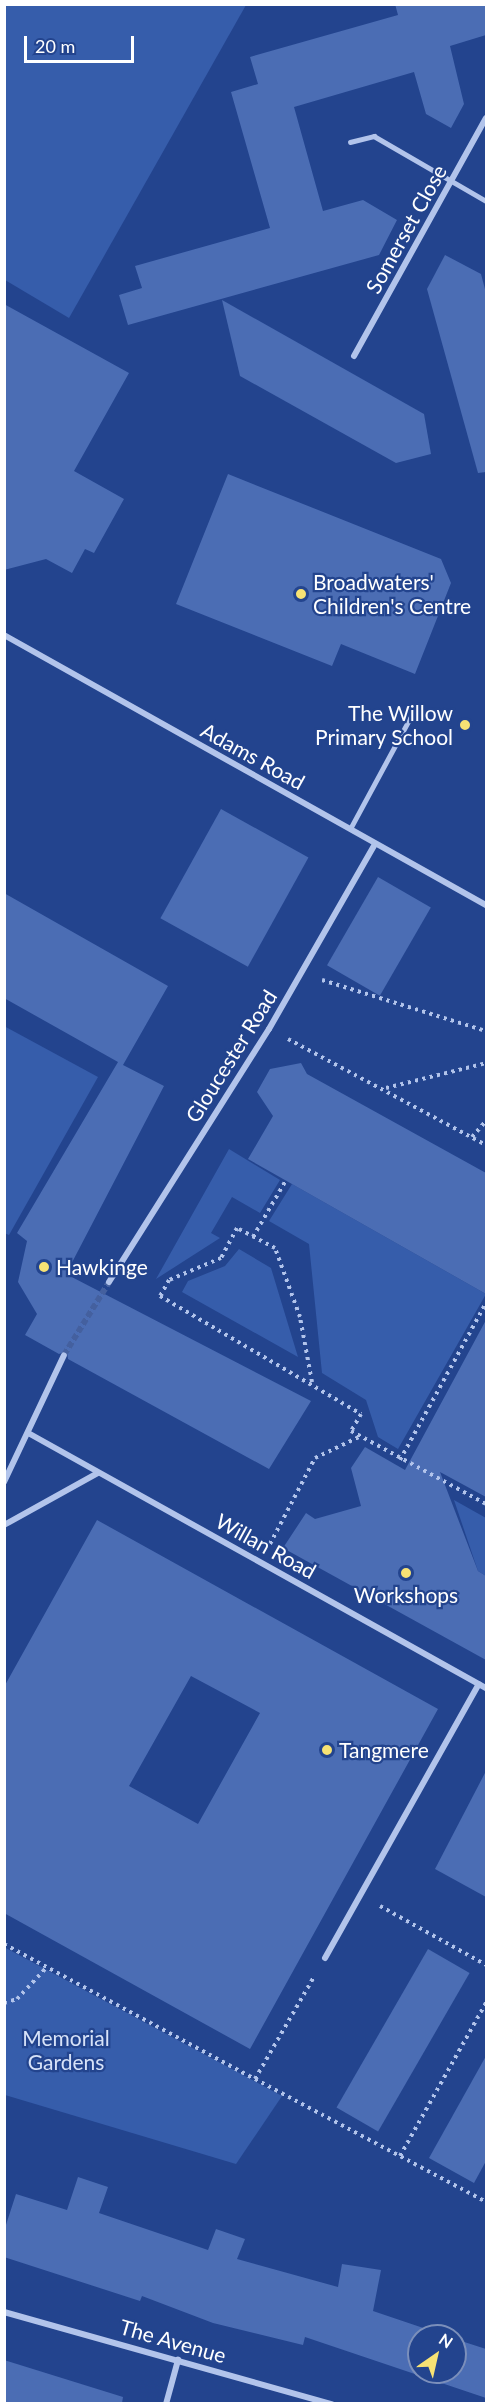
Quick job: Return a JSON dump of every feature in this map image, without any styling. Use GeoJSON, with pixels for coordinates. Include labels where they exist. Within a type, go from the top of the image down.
{"type":"FeatureCollection","features":[{"type":"Feature","properties":{"kind":"street","name":"Somerset Close"},"geometry":{"type":"LineString","coordinates":[[354,356],[486,118]]}},
{"type":"Feature","properties":{"kind":"street","name":"Adams Road"},"geometry":{"type":"LineString","coordinates":[[4,635],[486,905]]}},
{"type":"Feature","properties":{"kind":"street","name":"Gloucester Road"},"geometry":{"type":"LineString","coordinates":[[109,1282],[269,1029],[375,844]]}},
{"type":"Feature","properties":{"kind":"street"},"geometry":{"type":"LineString","coordinates":[[4,1482],[30,1434],[64,1355]]}},
{"type":"Feature","properties":{"kind":"street","name":"Willan Road"},"geometry":{"type":"LineString","coordinates":[[30,1434],[486,1688]]}},
{"type":"Feature","properties":{"kind":"street"},"geometry":{"type":"LineString","coordinates":[[4,1525],[98,1473]]}},
{"type":"Feature","properties":{"kind":"street"},"geometry":{"type":"LineString","coordinates":[[325,1958],[479,1684]]}},
{"type":"Feature","properties":{"kind":"street","name":"The Avenue"},"geometry":{"type":"LineString","coordinates":[[4,2312],[332,2403]]}},
{"type":"Feature","properties":{"kind":"street"},"geometry":{"type":"LineString","coordinates":[[166,2403],[178,2360]]}},
{"type":"Feature","properties":{"kind":"lane"},"geometry":{"type":"LineString","coordinates":[[350,142],[374,136],[486,201]]}},
{"type":"Feature","properties":{"kind":"lane"},"geometry":{"type":"LineString","coordinates":[[350,829],[416,707]]}},
{"type":"Feature","properties":{"kind":"path"},"geometry":{"type":"LineString","coordinates":[[312,977],[486,1031]]}},
{"type":"Feature","properties":{"kind":"path"},"geometry":{"type":"LineString","coordinates":[[269,1029],[386,1088],[486,1145]]}},
{"type":"Feature","properties":{"kind":"path"},"geometry":{"type":"LineString","coordinates":[[386,1088],[486,1063]]}},
{"type":"Feature","properties":{"kind":"path"},"geometry":{"type":"LineString","coordinates":[[472,1137],[486,1121]]}},
{"type":"Feature","properties":{"kind":"path"},"geometry":{"type":"LineString","coordinates":[[253,1237],[286,1180]]}},
{"type":"Feature","properties":{"kind":"path"},"geometry":{"type":"LineString","coordinates":[[312,1382],[300,1317],[275,1248],[237,1228],[220,1258],[169,1280],[160,1296],[312,1382],[361,1414],[351,1431],[359,1437],[486,1502]]}},
{"type":"Feature","properties":{"kind":"path"},"geometry":{"type":"LineString","coordinates":[[400,1460],[486,1303]]}},
{"type":"Feature","properties":{"kind":"path"},"geometry":{"type":"LineString","coordinates":[[260,1562],[315,1458],[359,1437]]}},
{"type":"Feature","properties":{"kind":"path"},"geometry":{"type":"LineString","coordinates":[[361,1895],[486,1965]]}},
{"type":"Feature","properties":{"kind":"path"},"geometry":{"type":"LineString","coordinates":[[4,1944],[486,2202]]}},
{"type":"Feature","properties":{"kind":"path"},"geometry":{"type":"LineString","coordinates":[[255,2079],[325,1958]]}},
{"type":"Feature","properties":{"kind":"path"},"geometry":{"type":"LineString","coordinates":[[4,2003],[17,1999],[47,1967]]}},
{"type":"Feature","properties":{"kind":"path"},"geometry":{"type":"LineString","coordinates":[[400,2156],[486,2003]]}},
{"type":"Feature","properties":{"kind":"green space"},"geometry":{"type":"Polygon","coordinates":[[[4,5],[246,5],[69,318],[5,280],[4,5]]]}},
{"type":"Feature","properties":{"kind":"green space"},"geometry":{"type":"Polygon","coordinates":[[[4,1026],[98,1077],[9,1235],[4,1233],[4,1026]]]}},
{"type":"Feature","properties":{"kind":"green space"},"geometry":{"type":"Polygon","coordinates":[[[229,1149],[280,1180],[260,1213],[232,1197],[211,1233],[220,1238],[156,1279],[229,1149]]]}},
{"type":"Feature","properties":{"kind":"green space"},"geometry":{"type":"Polygon","coordinates":[[[292,1184],[486,1294],[398,1449],[378,1437],[366,1400],[322,1373],[309,1244],[269,1221],[292,1184]]]}},
{"type":"Feature","properties":{"kind":"green space"},"geometry":{"type":"Polygon","coordinates":[[[239,1249],[271,1268],[298,1357],[182,1292],[188,1281],[225,1266],[239,1249]]]}},
{"type":"Feature","properties":{"kind":"green space"},"geometry":{"type":"Polygon","coordinates":[[[454,1500],[486,1518],[486,1576],[478,1571],[454,1500]]]}},
{"type":"Feature","properties":{"kind":"green space","name":"Memorial Gardens"},"geometry":{"type":"Polygon","coordinates":[[[4,1947],[282,2096],[236,2164],[5,2095],[4,1947]]]}},
{"type":"Feature","properties":{"kind":"building"},"geometry":{"type":"Polygon","coordinates":[[[395,4],[486,4],[486,35],[450,46],[464,104],[451,128],[426,114],[414,72],[294,107],[323,211],[363,200],[397,220],[379,255],[128,325],[119,295],[142,288],[135,266],[270,228],[231,92],[258,84],[250,57],[398,15],[395,4]]]}},
{"type":"Feature","properties":{"kind":"building"},"geometry":{"type":"Polygon","coordinates":[[[445,255],[481,274],[486,293],[486,472],[478,473],[427,289],[445,255]]]}},
{"type":"Feature","properties":{"kind":"building"},"geometry":{"type":"Polygon","coordinates":[[[222,300],[424,414],[431,454],[396,463],[240,376],[222,300]]]}},
{"type":"Feature","properties":{"kind":"building"},"geometry":{"type":"Polygon","coordinates":[[[4,304],[129,373],[74,471],[124,499],[94,553],[85,549],[72,573],[46,559],[4,570],[4,304]]]}},
{"type":"Feature","properties":{"kind":"building"},"geometry":{"type":"Polygon","coordinates":[[[228,474],[441,559],[451,583],[415,674],[341,644],[332,666],[176,604],[228,474]]]}},
{"type":"Feature","properties":{"kind":"building"},"geometry":{"type":"Polygon","coordinates":[[[221,809],[308,857],[248,967],[160,918],[221,809]]]}},
{"type":"Feature","properties":{"kind":"building"},"geometry":{"type":"Polygon","coordinates":[[[378,877],[431,908],[380,996],[327,965],[378,877]]]}},
{"type":"Feature","properties":{"kind":"building","name":"Hawkinge"},"geometry":{"type":"Polygon","coordinates":[[[4,893],[168,986],[123,1065],[164,1086],[66,1274],[311,1401],[269,1469],[68,1359],[67,1351],[59,1354],[25,1335],[37,1314],[18,1282],[27,1241],[17,1233],[118,1062],[4,998],[4,893]]]}},
{"type":"Feature","properties":{"kind":"building"},"geometry":{"type":"Polygon","coordinates":[[[301,1063],[307,1074],[486,1173],[486,1294],[248,1159],[273,1116],[257,1092],[270,1069],[301,1063]]]}},
{"type":"Feature","properties":{"kind":"building","name":"Workshops"},"geometry":{"type":"Polygon","coordinates":[[[486,1320],[486,1497],[440,1472],[478,1571],[486,1576],[486,1660],[283,1548],[306,1513],[315,1519],[361,1506],[351,1468],[365,1447],[405,1470],[486,1320]]]}},
{"type":"Feature","properties":{"kind":"building","name":"Tangmere"},"geometry":{"type":"Polygon","coordinates":[[[97,1520],[438,1709],[250,2049],[4,1913],[4,1687],[97,1520]],[[191,1676],[129,1786],[198,1824],[260,1713],[191,1676]]]}},
{"type":"Feature","properties":{"kind":"building"},"geometry":{"type":"Polygon","coordinates":[[[486,1771],[486,1897],[435,1869],[486,1771]]]}},
{"type":"Feature","properties":{"kind":"building"},"geometry":{"type":"Polygon","coordinates":[[[428,1949],[470,1973],[378,2131],[337,2107],[428,1949]]]}},
{"type":"Feature","properties":{"kind":"building"},"geometry":{"type":"Polygon","coordinates":[[[486,2056],[486,2161],[474,2183],[429,2158],[486,2056]]]}},
{"type":"Feature","properties":{"kind":"building"},"geometry":{"type":"Polygon","coordinates":[[[78,2177],[108,2187],[99,2213],[208,2250],[216,2229],[245,2239],[237,2259],[338,2287],[342,2264],[381,2270],[373,2311],[411,2324],[407,2324],[407,2371],[305,2337],[303,2345],[213,2323],[142,2296],[140,2301],[4,2257],[4,2231],[16,2194],[67,2210],[78,2177]]]}},
{"type":"Feature","properties":{"kind":"building"},"geometry":{"type":"Polygon","coordinates":[[[467,2343],[486,2349],[486,2398],[444,2384],[467,2384],[467,2343]]]}},
{"type":"Feature","properties":{"kind":"building"},"geometry":{"type":"Polygon","coordinates":[[[4,2360],[123,2397],[122,2403],[4,2403],[4,2360]]]}},
{"type":"Feature","properties":{"kind":"tunnel"},"geometry":{"type":"LineString","coordinates":[[64,1355],[109,1282]]}},
{"type":"Feature","properties":{"kind":"place","name":"Broadwaters' Children's Centre"},"geometry":{"type":"Point","coordinates":[301,594]}},
{"type":"Feature","properties":{"kind":"place","name":"The Willow Primary School"},"geometry":{"type":"Point","coordinates":[465,725]}},
{"type":"Feature","properties":{"kind":"place","name":"Hawkinge"},"geometry":{"type":"Point","coordinates":[44,1267]}},
{"type":"Feature","properties":{"kind":"place","name":"Workshops"},"geometry":{"type":"Point","coordinates":[406,1573]}},
{"type":"Feature","properties":{"kind":"place","name":"Tangmere"},"geometry":{"type":"Point","coordinates":[327,1750]}}]}
